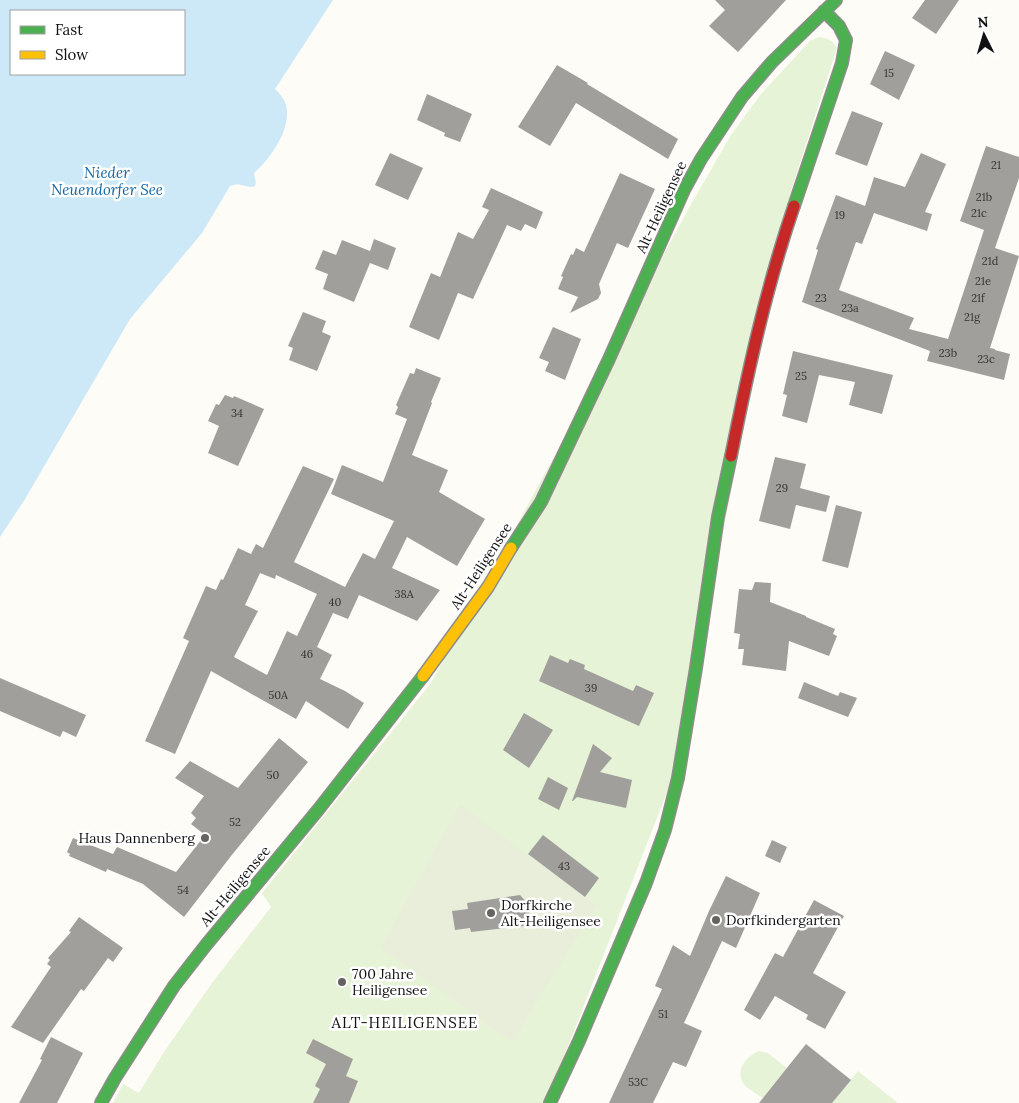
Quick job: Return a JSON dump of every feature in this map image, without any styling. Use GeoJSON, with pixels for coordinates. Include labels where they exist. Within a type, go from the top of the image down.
{"type":"FeatureCollection","features":[{"type":"Feature","properties":{"kind":"main road","name":"Alt-Heiligensee"},"geometry":{"type":"LineString","coordinates":[[101,1103],[174,986],[318,810],[425,674],[488,587],[542,502],[684,190],[701,158],[742,97],[772,62],[836,0]]}},
{"type":"Feature","properties":{"kind":"main road"},"geometry":{"type":"LineString","coordinates":[[550,1103],[579,1041],[646,883],[665,830],[678,778],[692,696],[718,517],[748,372],[779,251],[842,63],[846,40],[839,26],[824,11]]}},
{"type":"Feature","properties":{"kind":"green space"},"geometry":{"type":"Polygon","coordinates":[[[819,37],[830,40],[837,48],[790,194],[676,769],[546,1103],[113,1103],[123,1084],[139,1093],[164,1052],[212,983],[271,907],[262,893],[431,683],[690,206],[731,135],[761,94],[810,41],[819,37]]]}},
{"type":"Feature","properties":{"kind":"green space"},"geometry":{"type":"Polygon","coordinates":[[[460,804],[597,906],[512,1042],[380,948],[460,804]]]}},
{"type":"Feature","properties":{"kind":"green space"},"geometry":{"type":"Polygon","coordinates":[[[759,1051],[768,1053],[787,1068],[763,1098],[743,1083],[740,1073],[741,1068],[750,1056],[759,1051]]]}},
{"type":"Feature","properties":{"kind":"green space"},"geometry":{"type":"Polygon","coordinates":[[[858,1071],[898,1103],[831,1103],[858,1071]]]}},
{"type":"Feature","properties":{"kind":"water","name":"Nieder Neuendorfer See"},"geometry":{"type":"Polygon","coordinates":[[[0,0],[333,0],[275,89],[286,105],[286,123],[279,142],[261,167],[254,173],[255,186],[230,186],[202,233],[130,319],[25,499],[0,537],[0,0]]]}},
{"type":"Feature","properties":{"kind":"building"},"geometry":{"type":"Polygon","coordinates":[[[715,0],[786,0],[738,52],[709,26],[725,10],[715,0]]]}},
{"type":"Feature","properties":{"kind":"building"},"geometry":{"type":"Polygon","coordinates":[[[925,0],[959,0],[936,34],[912,18],[925,0]]]}},
{"type":"Feature","properties":{"kind":"building"},"geometry":{"type":"Polygon","coordinates":[[[885,51],[915,65],[899,100],[870,84],[885,51]]]}},
{"type":"Feature","properties":{"kind":"building"},"geometry":{"type":"Polygon","coordinates":[[[557,65],[678,139],[668,159],[576,103],[550,146],[518,127],[557,65]]]}},
{"type":"Feature","properties":{"kind":"building"},"geometry":{"type":"Polygon","coordinates":[[[427,94],[472,114],[460,142],[444,136],[445,133],[417,120],[427,94]]]}},
{"type":"Feature","properties":{"kind":"building"},"geometry":{"type":"Polygon","coordinates":[[[852,111],[883,123],[867,166],[835,154],[852,111]]]}},
{"type":"Feature","properties":{"kind":"building"},"geometry":{"type":"Polygon","coordinates":[[[986,146],[1019,157],[1019,178],[995,248],[1019,256],[990,348],[1010,354],[1004,380],[927,361],[930,351],[802,302],[818,250],[816,249],[836,195],[865,206],[874,177],[905,187],[921,153],[946,164],[925,212],[932,214],[927,231],[874,213],[862,244],[856,242],[839,290],[914,318],[909,329],[948,339],[984,230],[960,221],[986,146]]]}},
{"type":"Feature","properties":{"kind":"building"},"geometry":{"type":"Polygon","coordinates":[[[390,153],[423,168],[408,200],[375,185],[390,153]]]}},
{"type":"Feature","properties":{"kind":"building"},"geometry":{"type":"Polygon","coordinates":[[[620,173],[655,189],[628,248],[617,243],[599,284],[601,293],[598,299],[570,313],[578,297],[558,289],[563,277],[561,276],[571,254],[573,255],[576,248],[584,252],[620,173]]]}},
{"type":"Feature","properties":{"kind":"building"},"geometry":{"type":"Polygon","coordinates":[[[491,188],[543,212],[536,229],[525,224],[521,231],[507,225],[473,299],[458,293],[439,340],[409,327],[431,273],[440,277],[458,232],[473,239],[489,210],[482,207],[491,188]]]}},
{"type":"Feature","properties":{"kind":"building"},"geometry":{"type":"Polygon","coordinates":[[[374,239],[396,248],[388,270],[370,263],[354,302],[323,289],[328,274],[315,269],[323,250],[336,255],[342,240],[370,251],[374,239]]]}},
{"type":"Feature","properties":{"kind":"building"},"geometry":{"type":"Polygon","coordinates":[[[303,312],[326,321],[322,332],[331,336],[317,371],[289,360],[293,348],[288,346],[303,312]]]}},
{"type":"Feature","properties":{"kind":"building"},"geometry":{"type":"Polygon","coordinates":[[[553,327],[581,339],[565,380],[545,371],[549,362],[539,358],[553,327]]]}},
{"type":"Feature","properties":{"kind":"building"},"geometry":{"type":"Polygon","coordinates":[[[793,351],[893,375],[882,414],[849,405],[855,382],[819,375],[807,423],[782,416],[787,395],[783,394],[793,351]]]}},
{"type":"Feature","properties":{"kind":"building"},"geometry":{"type":"Polygon","coordinates":[[[416,368],[441,378],[412,455],[448,470],[439,492],[485,519],[457,566],[407,537],[392,568],[440,590],[417,621],[359,595],[348,619],[333,613],[317,647],[332,655],[320,679],[364,703],[348,729],[306,701],[296,719],[211,671],[175,754],[145,741],[189,641],[183,638],[206,586],[216,590],[221,579],[223,580],[238,548],[251,554],[256,544],[263,548],[303,466],[334,479],[294,562],[345,587],[363,553],[375,559],[394,521],[331,494],[342,465],[383,482],[407,419],[395,414],[398,407],[396,405],[410,373],[414,374],[416,368]],[[260,573],[245,605],[258,611],[234,657],[267,675],[287,631],[297,636],[317,594],[276,575],[275,579],[260,573]]]}},
{"type":"Feature","properties":{"kind":"building"},"geometry":{"type":"Polygon","coordinates":[[[225,395],[233,398],[234,396],[264,409],[238,466],[208,453],[219,426],[208,421],[216,404],[219,405],[225,395]]]}},
{"type":"Feature","properties":{"kind":"building"},"geometry":{"type":"Polygon","coordinates":[[[775,457],[806,464],[800,488],[830,496],[826,512],[796,505],[790,529],[759,521],[775,457]]]}},
{"type":"Feature","properties":{"kind":"building"},"geometry":{"type":"Polygon","coordinates":[[[836,505],[862,512],[848,568],[822,561],[836,505]]]}},
{"type":"Feature","properties":{"kind":"building"},"geometry":{"type":"Polygon","coordinates":[[[755,582],[771,583],[770,602],[835,629],[833,634],[837,636],[829,656],[789,641],[786,671],[742,665],[744,649],[738,649],[740,634],[734,633],[739,589],[752,590],[755,582]]]}},
{"type":"Feature","properties":{"kind":"building"},"geometry":{"type":"Polygon","coordinates":[[[550,655],[568,663],[570,659],[585,665],[584,669],[633,691],[636,685],[654,693],[639,726],[539,681],[550,655]]]}},
{"type":"Feature","properties":{"kind":"building"},"geometry":{"type":"Polygon","coordinates":[[[0,678],[86,715],[76,737],[63,731],[60,737],[0,711],[0,678]]]}},
{"type":"Feature","properties":{"kind":"building"},"geometry":{"type":"Polygon","coordinates":[[[804,682],[838,696],[840,692],[857,698],[848,717],[798,698],[804,682]]]}},
{"type":"Feature","properties":{"kind":"building"},"geometry":{"type":"Polygon","coordinates":[[[524,713],[553,730],[529,768],[503,750],[524,713]]]}},
{"type":"Feature","properties":{"kind":"building"},"geometry":{"type":"Polygon","coordinates":[[[279,738],[308,762],[184,917],[143,884],[107,869],[106,872],[69,856],[70,854],[67,852],[73,838],[113,854],[117,847],[176,872],[205,835],[191,824],[196,818],[191,813],[204,796],[175,778],[190,761],[238,788],[279,738]]]}},
{"type":"Feature","properties":{"kind":"building"},"geometry":{"type":"Polygon","coordinates":[[[593,744],[612,758],[600,772],[632,780],[626,808],[577,797],[572,801],[593,744]]]}},
{"type":"Feature","properties":{"kind":"building"},"geometry":{"type":"Polygon","coordinates":[[[548,777],[568,788],[559,810],[538,799],[548,777]]]}},
{"type":"Feature","properties":{"kind":"building"},"geometry":{"type":"Polygon","coordinates":[[[543,835],[599,878],[585,897],[528,854],[543,835]]]}},
{"type":"Feature","properties":{"kind":"building"},"geometry":{"type":"Polygon","coordinates":[[[772,840],[787,847],[780,863],[765,856],[772,840]]]}},
{"type":"Feature","properties":{"kind":"building"},"geometry":{"type":"Polygon","coordinates":[[[726,876],[760,893],[736,948],[722,941],[684,1023],[702,1031],[686,1067],[673,1062],[653,1103],[609,1103],[662,989],[655,986],[673,945],[690,956],[726,876]]]}},
{"type":"Feature","properties":{"kind":"building","name":"Dorfkirche Alt-Heiligensee"},"geometry":{"type":"Polygon","coordinates":[[[520,895],[528,904],[530,915],[524,926],[471,932],[470,928],[455,930],[452,911],[468,909],[467,903],[520,895]]]}},
{"type":"Feature","properties":{"kind":"building"},"geometry":{"type":"Polygon","coordinates":[[[814,900],[844,916],[813,973],[846,992],[825,1029],[806,1019],[808,1015],[775,996],[760,1020],[744,1010],[775,953],[783,957],[814,900]]]}},
{"type":"Feature","properties":{"kind":"building"},"geometry":{"type":"Polygon","coordinates":[[[79,917],[123,948],[113,962],[108,958],[84,991],[81,989],[43,1043],[11,1027],[51,967],[47,964],[50,960],[48,958],[71,932],[69,931],[79,917]]]}},
{"type":"Feature","properties":{"kind":"building"},"geometry":{"type":"Polygon","coordinates":[[[51,1037],[83,1053],[57,1103],[19,1103],[42,1060],[40,1059],[51,1037]]]}},
{"type":"Feature","properties":{"kind":"building"},"geometry":{"type":"Polygon","coordinates":[[[313,1039],[353,1059],[346,1076],[358,1081],[349,1103],[313,1103],[320,1089],[315,1086],[326,1064],[306,1053],[313,1039]]]}},
{"type":"Feature","properties":{"kind":"building"},"geometry":{"type":"Polygon","coordinates":[[[806,1044],[851,1080],[832,1103],[759,1103],[806,1044]]]}},
{"type":"Feature","properties":{"kind":"traffic: fast"},"geometry":{"type":"LineString","coordinates":[[511,548],[541,502],[609,359],[684,190],[701,159],[742,97],[772,62],[836,0]]}},
{"type":"Feature","properties":{"kind":"traffic: fast"},"geometry":{"type":"LineString","coordinates":[[794,206],[842,63],[846,40],[839,26],[824,11]]}},
{"type":"Feature","properties":{"kind":"traffic: fast"},"geometry":{"type":"LineString","coordinates":[[550,1103],[579,1041],[646,883],[665,830],[678,778],[718,517],[731,456]]}},
{"type":"Feature","properties":{"kind":"traffic: fast"},"geometry":{"type":"LineString","coordinates":[[101,1103],[174,986],[318,810],[423,676]]}},
{"type":"Feature","properties":{"kind":"traffic: slow"},"geometry":{"type":"LineString","coordinates":[[423,676],[488,587],[511,548]]}},
{"type":"Feature","properties":{"kind":"traffic: jam"},"geometry":{"type":"LineString","coordinates":[[731,456],[758,330],[794,206]]}},
{"type":"Feature","properties":{"kind":"place","name":"Haus Dannenberg"},"geometry":{"type":"Point","coordinates":[205,838]}},
{"type":"Feature","properties":{"kind":"place","name":"Dorfkirche Alt-Heiligensee"},"geometry":{"type":"Point","coordinates":[491,913]}},
{"type":"Feature","properties":{"kind":"place","name":"Dorfkindergarten"},"geometry":{"type":"Point","coordinates":[716,920]}},
{"type":"Feature","properties":{"kind":"place","name":"700 Jahre Heiligensee"},"geometry":{"type":"Point","coordinates":[342,982]}},
{"type":"Feature","properties":{"kind":"district","name":"ALT-HEILIGENSEE"},"geometry":{"type":"Point","coordinates":[405,1023]}}]}
